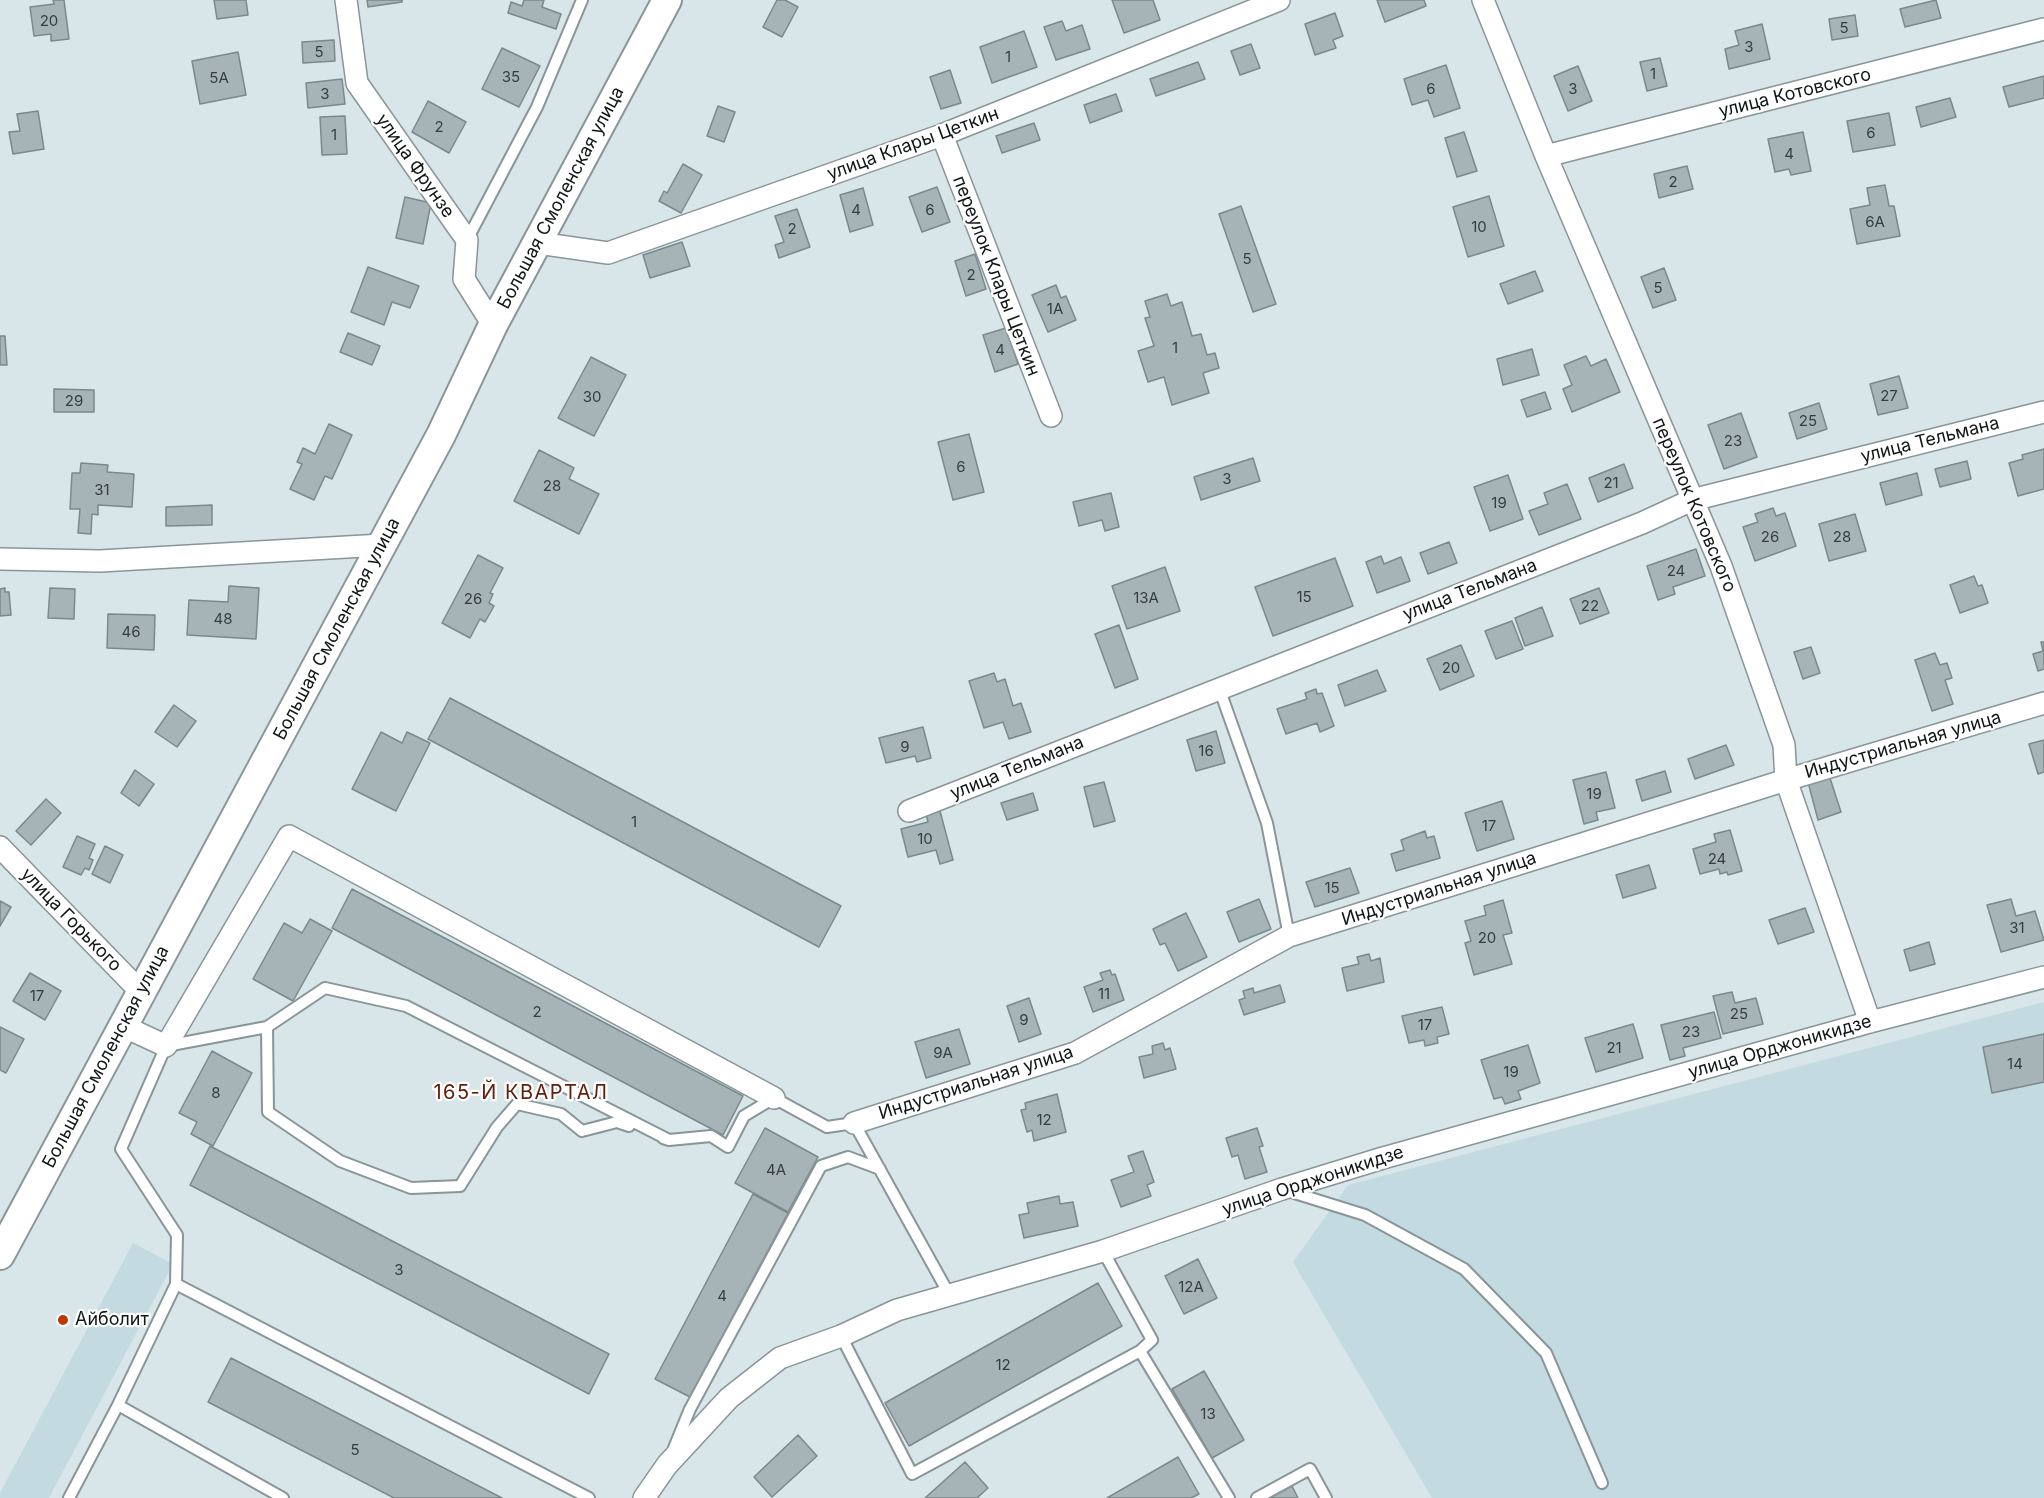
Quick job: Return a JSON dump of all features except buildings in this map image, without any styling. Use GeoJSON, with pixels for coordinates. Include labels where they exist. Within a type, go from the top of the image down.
{"type":"FeatureCollection","features":[{"type":"Feature","properties":{"kind":"main road","name":"Большая Смоленская улица"},"geometry":{"type":"LineString","coordinates":[[0,1255],[441,435],[493,325],[668,0]]}},
{"type":"Feature","properties":{"kind":"street","name":"улица Фрунзе"},"geometry":{"type":"LineString","coordinates":[[346,0],[357,83],[467,240]]}},
{"type":"Feature","properties":{"kind":"street","name":"улица Клары Цеткин"},"geometry":{"type":"LineString","coordinates":[[538,243],[608,253],[942,135],[1279,0]]}},
{"type":"Feature","properties":{"kind":"street","name":"переулок Котовского"},"geometry":{"type":"LineString","coordinates":[[1484,0],[1546,156],[1721,566],[1784,745],[1786,780],[1870,1022]]}},
{"type":"Feature","properties":{"kind":"street","name":"улица Котовского"},"geometry":{"type":"LineString","coordinates":[[1546,156],[2044,29]]}},
{"type":"Feature","properties":{"kind":"street","name":"переулок Клары Цеткин"},"geometry":{"type":"LineString","coordinates":[[942,135],[1051,416]]}},
{"type":"Feature","properties":{"kind":"street"},"geometry":{"type":"LineString","coordinates":[[467,240],[464,279],[493,325]]}},
{"type":"Feature","properties":{"kind":"street","name":"улица Тельмана"},"geometry":{"type":"LineString","coordinates":[[909,812],[1219,687],[1642,523],[1692,500],[2044,412]]}},
{"type":"Feature","properties":{"kind":"street"},"geometry":{"type":"LineString","coordinates":[[0,559],[100,561],[382,545]]}},
{"type":"Feature","properties":{"kind":"street","name":"Индустриальная улица"},"geometry":{"type":"LineString","coordinates":[[854,1122],[1075,1053],[1289,936],[1786,780],[2044,703]]}},
{"type":"Feature","properties":{"kind":"street"},"geometry":{"type":"LineString","coordinates":[[123,1026],[166,1046],[289,836],[774,1098]]}},
{"type":"Feature","properties":{"kind":"street","name":"улица Горького"},"geometry":{"type":"LineString","coordinates":[[0,847],[141,992]]}},
{"type":"Feature","properties":{"kind":"street","name":"улица Орджоникидзе"},"geometry":{"type":"LineString","coordinates":[[644,1498],[667,1465],[729,1398],[780,1358],[841,1336],[897,1310],[1103,1251],[1282,1189],[1383,1158],[1870,1022],[2044,976]]}},
{"type":"Feature","properties":{"kind":"lane"},"geometry":{"type":"LineString","coordinates":[[467,240],[537,107],[582,0]]}},
{"type":"Feature","properties":{"kind":"lane"},"geometry":{"type":"LineString","coordinates":[[1219,687],[1267,824],[1289,936]]}},
{"type":"Feature","properties":{"kind":"lane"},"geometry":{"type":"LineString","coordinates":[[69,1498],[118,1405],[176,1284],[177,1235],[121,1149],[166,1046],[267,1027],[325,988],[405,1006],[669,1140]]}},
{"type":"Feature","properties":{"kind":"lane"},"geometry":{"type":"LineString","coordinates":[[267,1027],[268,1112],[340,1161],[411,1188],[459,1186],[497,1127],[518,1104],[561,1114],[582,1131],[616,1122],[669,1140],[711,1136],[728,1147],[744,1116],[774,1098],[827,1127],[854,1122],[949,1294]]}},
{"type":"Feature","properties":{"kind":"lane"},"geometry":{"type":"LineString","coordinates":[[667,1465],[690,1409],[821,1166],[848,1157],[880,1169]]}},
{"type":"Feature","properties":{"kind":"lane"},"geometry":{"type":"LineString","coordinates":[[1282,1189],[1365,1215],[1464,1269],[1546,1353],[1602,1483]]}},
{"type":"Feature","properties":{"kind":"lane"},"geometry":{"type":"LineString","coordinates":[[841,1336],[912,1474],[1140,1351],[1152,1340],[1103,1251]]}},
{"type":"Feature","properties":{"kind":"lane"},"geometry":{"type":"LineString","coordinates":[[176,1284],[589,1498]]}},
{"type":"Feature","properties":{"kind":"lane"},"geometry":{"type":"LineString","coordinates":[[1140,1351],[1229,1498]]}},
{"type":"Feature","properties":{"kind":"lane"},"geometry":{"type":"LineString","coordinates":[[118,1405],[283,1498]]}},
{"type":"Feature","properties":{"kind":"lane"},"geometry":{"type":"LineString","coordinates":[[1257,1498],[1310,1469],[1326,1498]]}},
{"type":"Feature","properties":{"kind":"shaded area"},"geometry":{"type":"Polygon","coordinates":[[[2044,1002],[2044,1498],[1432,1498],[1293,1262],[1348,1185],[2044,1002]]]}},
{"type":"Feature","properties":{"kind":"shaded area"},"geometry":{"type":"Polygon","coordinates":[[[133,1243],[173,1264],[49,1498],[0,1498],[0,1493],[133,1243]]]}},
{"type":"Feature","properties":{"kind":"place","name":"Айболит"},"geometry":{"type":"Point","coordinates":[63,1320]}},
{"type":"Feature","properties":{"kind":"district","name":"165-Й КВАРТАЛ"},"geometry":{"type":"Point","coordinates":[521,1093]}}]}
